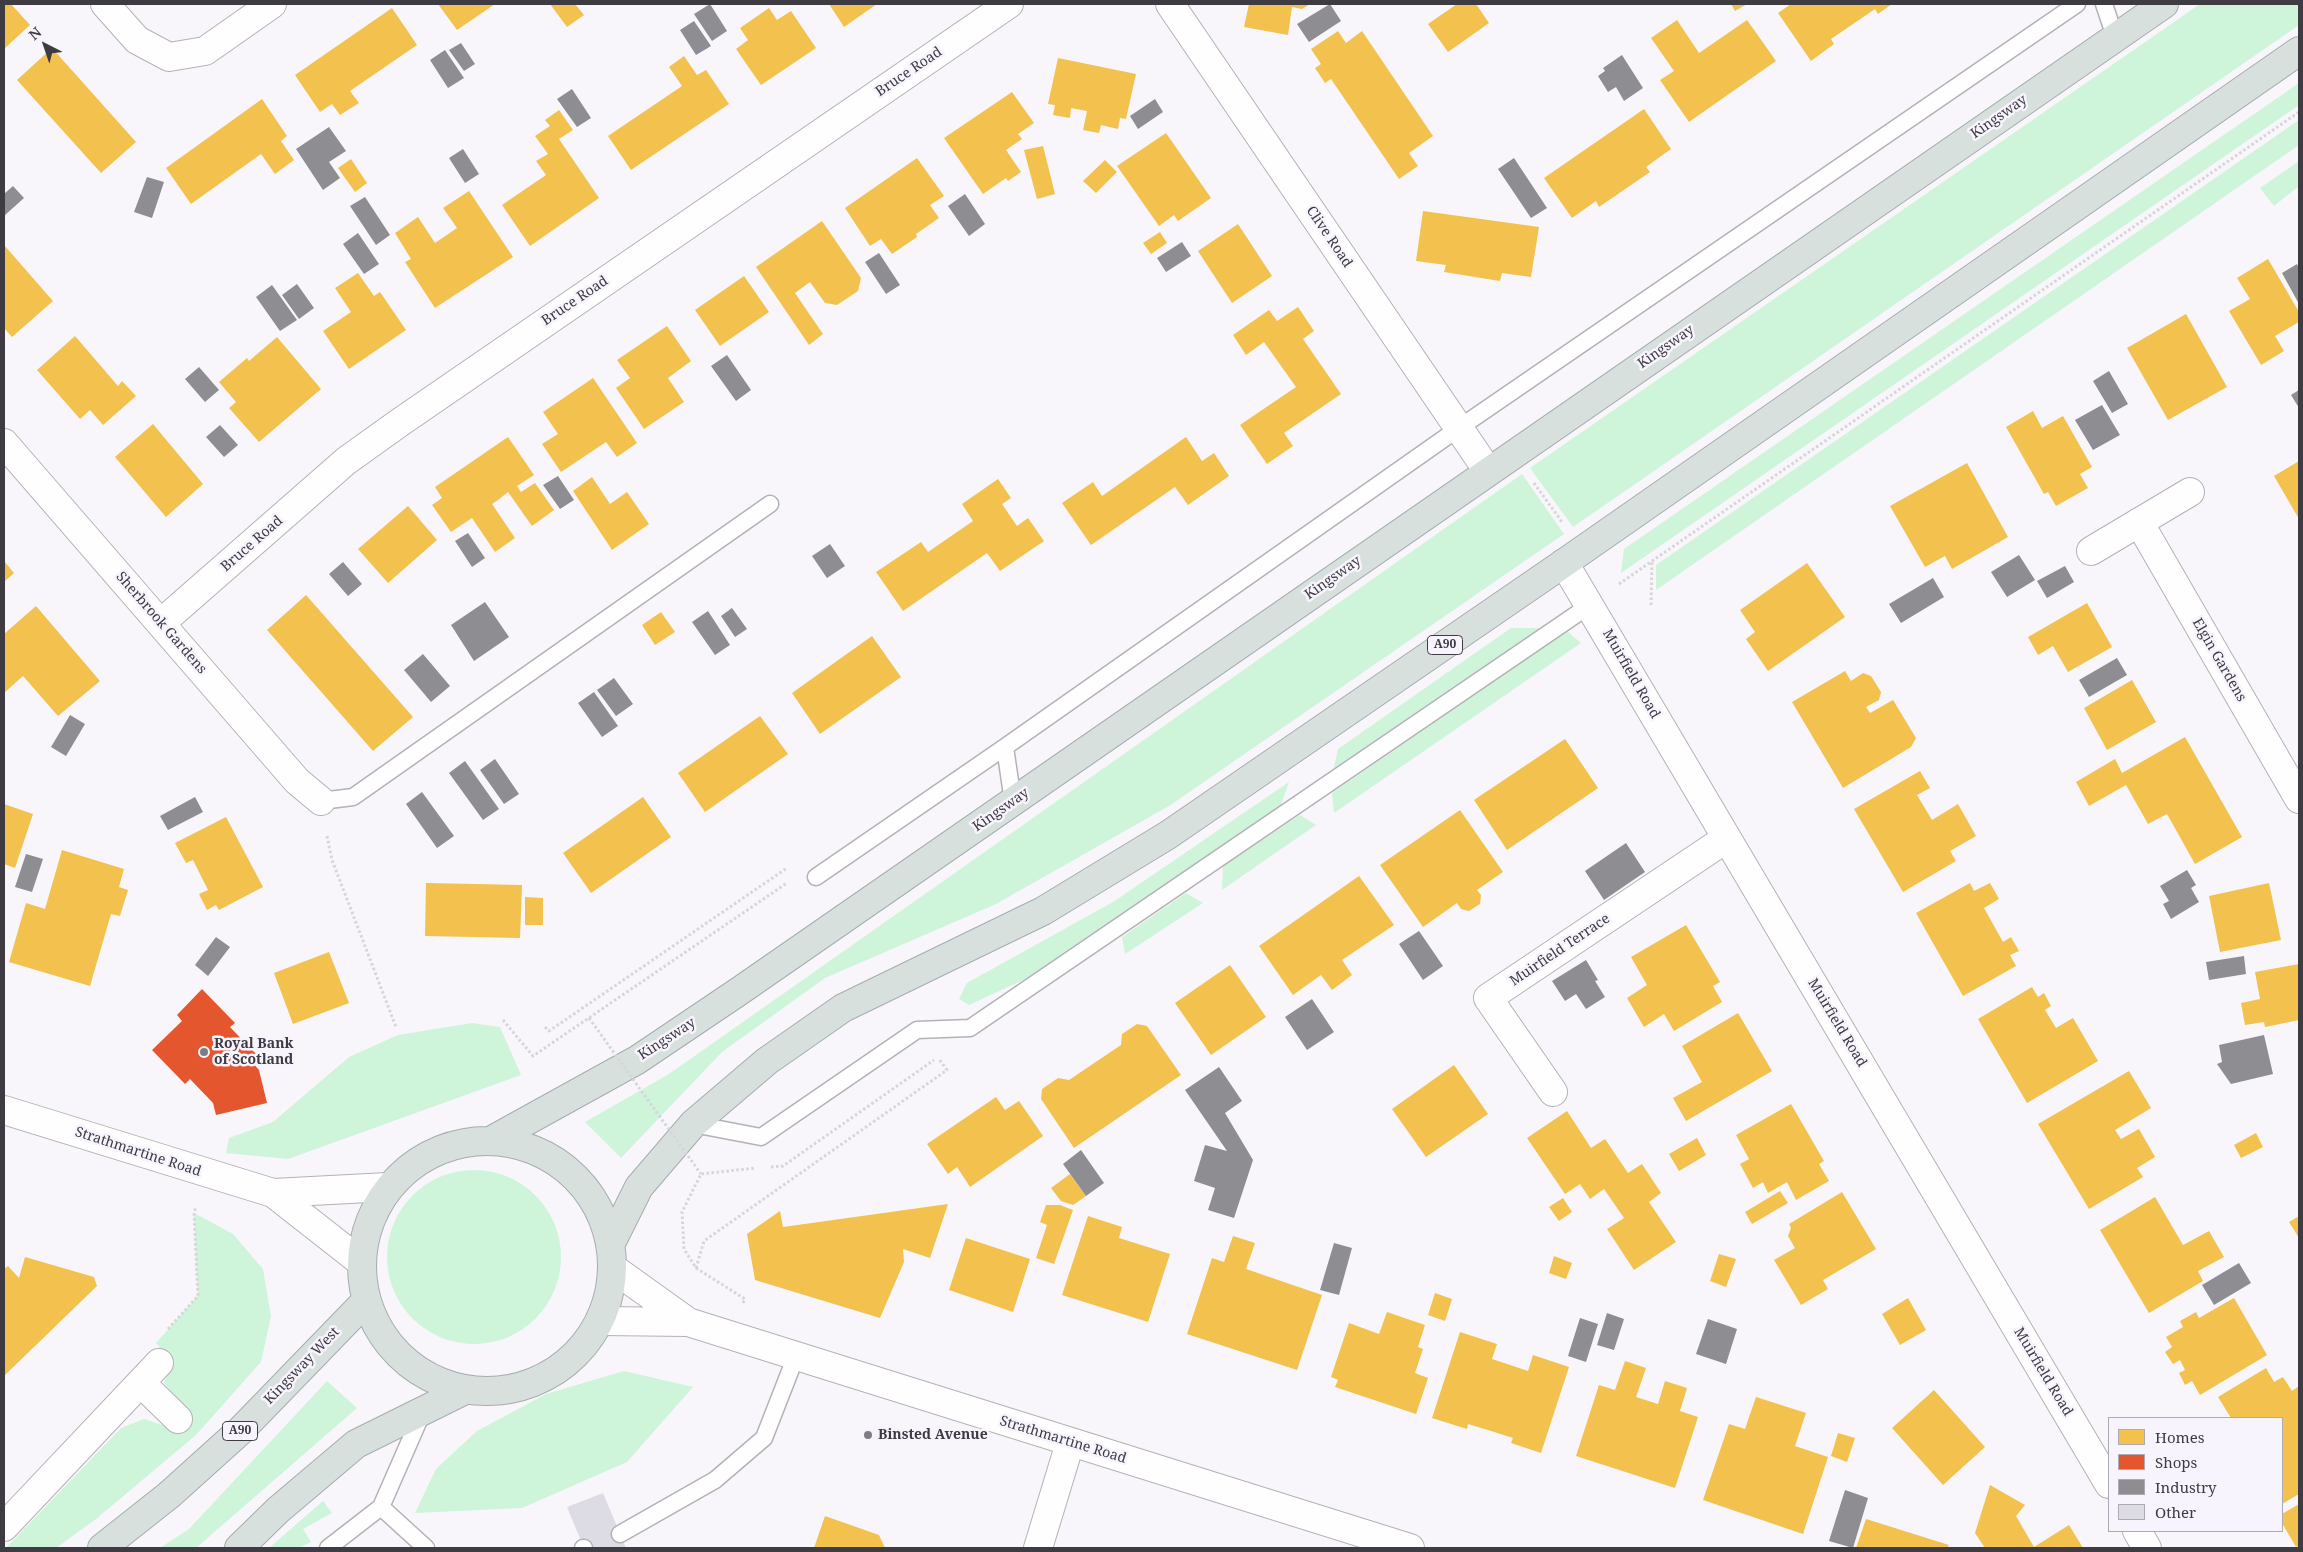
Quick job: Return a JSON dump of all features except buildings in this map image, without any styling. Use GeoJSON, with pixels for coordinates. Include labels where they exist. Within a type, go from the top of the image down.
{"type":"FeatureCollection","features":[{"type":"Feature","properties":{"kind":"highway","name":"Kingsway"},"geometry":{"type":"LineString","coordinates":[[494,1139],[637,1060],[738,992],[2164,4]]}},
{"type":"Feature","properties":{"kind":"highway","name":"A90"},"geometry":{"type":"LineString","coordinates":[[238,1548],[278,1510],[356,1444],[465,1390],[497,1391],[529,1384],[558,1370],[583,1348],[608,1304],[612,1256],[639,1187],[693,1124],[767,1061],[843,1008],[1044,911],[1168,835],[2299,51]]}},
{"type":"Feature","properties":{"kind":"highway"},"geometry":{"type":"LineString","coordinates":[[465,1390],[431,1379],[402,1359],[380,1333],[366,1301],[361,1262],[368,1223],[388,1188],[409,1166],[435,1150],[464,1141],[494,1139],[535,1149],[571,1171],[597,1204],[612,1256]]}},
{"type":"Feature","properties":{"kind":"highway","name":"Kingsway West"},"geometry":{"type":"LineString","coordinates":[[102,1548],[169,1495],[240,1431],[366,1301]]}},
{"type":"Feature","properties":{"kind":"street"},"geometry":{"type":"LineString","coordinates":[[105,4],[137,40],[169,57],[205,50],[272,4]]}},
{"type":"Feature","properties":{"kind":"street","name":"Bruce Road"},"geometry":{"type":"LineString","coordinates":[[161,623],[346,461],[1009,4]]}},
{"type":"Feature","properties":{"kind":"street","name":"Clive Road"},"geometry":{"type":"LineString","coordinates":[[1170,4],[1488,471]]}},
{"type":"Feature","properties":{"kind":"street","name":"Sherbrook Gardens"},"geometry":{"type":"LineString","coordinates":[[4,443],[297,781],[321,801]]}},
{"type":"Feature","properties":{"kind":"street"},"geometry":{"type":"LineString","coordinates":[[2091,551],[2190,492]]}},
{"type":"Feature","properties":{"kind":"street","name":"Elgin Gardens"},"geometry":{"type":"LineString","coordinates":[[2139,522],[2299,799]]}},
{"type":"Feature","properties":{"kind":"street","name":"Muirfield Road"},"geometry":{"type":"LineString","coordinates":[[1573,556],[1590,605],[2108,1482]]}},
{"type":"Feature","properties":{"kind":"street","name":"Muirfield Terrace"},"geometry":{"type":"LineString","coordinates":[[1553,1092],[1488,998],[1727,838]]}},
{"type":"Feature","properties":{"kind":"street","name":"Strathmartine Road"},"geometry":{"type":"LineString","coordinates":[[4,1110],[273,1193],[388,1188]]}},
{"type":"Feature","properties":{"kind":"street","name":"Strathmartine Road"},"geometry":{"type":"LineString","coordinates":[[273,1193],[361,1262]]}},
{"type":"Feature","properties":{"kind":"street","name":"Strathmartine Road"},"geometry":{"type":"LineString","coordinates":[[612,1256],[688,1322]]}},
{"type":"Feature","properties":{"kind":"street","name":"Strathmartine Road"},"geometry":{"type":"LineString","coordinates":[[600,1320],[688,1322],[1410,1548]]}},
{"type":"Feature","properties":{"kind":"street"},"geometry":{"type":"LineString","coordinates":[[4,1527],[160,1363]]}},
{"type":"Feature","properties":{"kind":"street"},"geometry":{"type":"LineString","coordinates":[[141,1383],[178,1420]]}},
{"type":"Feature","properties":{"kind":"street"},"geometry":{"type":"LineString","coordinates":[[1038,1548],[1070,1443]]}},
{"type":"Feature","properties":{"kind":"street"},"geometry":{"type":"LineString","coordinates":[[2138,1532],[2147,1548]]}},
{"type":"Feature","properties":{"kind":"lane"},"geometry":{"type":"LineString","coordinates":[[816,877],[1459,428],[2077,4]]}},
{"type":"Feature","properties":{"kind":"lane"},"geometry":{"type":"LineString","coordinates":[[2104,4],[2115,37]]}},
{"type":"Feature","properties":{"kind":"lane"},"geometry":{"type":"LineString","coordinates":[[321,801],[353,797],[770,504]]}},
{"type":"Feature","properties":{"kind":"lane"},"geometry":{"type":"LineString","coordinates":[[693,1124],[760,1137],[917,1030],[970,1028],[1590,605]]}},
{"type":"Feature","properties":{"kind":"lane"},"geometry":{"type":"LineString","coordinates":[[1004,747],[1013,802]]}},
{"type":"Feature","properties":{"kind":"lane"},"geometry":{"type":"LineString","coordinates":[[620,1534],[716,1480],[764,1438],[796,1356]]}},
{"type":"Feature","properties":{"kind":"lane"},"geometry":{"type":"LineString","coordinates":[[328,1548],[381,1507],[423,1411]]}},
{"type":"Feature","properties":{"kind":"lane"},"geometry":{"type":"LineString","coordinates":[[381,1507],[426,1548]]}},
{"type":"Feature","properties":{"kind":"path"},"geometry":{"type":"LineString","coordinates":[[1590,605],[2299,112]]}},
{"type":"Feature","properties":{"kind":"path"},"geometry":{"type":"LineString","coordinates":[[1513,454],[1573,556]]}},
{"type":"Feature","properties":{"kind":"path"},"geometry":{"type":"LineString","coordinates":[[1651,605],[1652,561]]}},
{"type":"Feature","properties":{"kind":"path"},"geometry":{"type":"LineString","coordinates":[[321,801],[332,860],[396,1028]]}},
{"type":"Feature","properties":{"kind":"path"},"geometry":{"type":"LineString","coordinates":[[545,1027],[549,1031],[792,864]]}},
{"type":"Feature","properties":{"kind":"path"},"geometry":{"type":"LineString","coordinates":[[503,1020],[533,1056],[791,880]]}},
{"type":"Feature","properties":{"kind":"path"},"geometry":{"type":"LineString","coordinates":[[589,1018],[701,1174]]}},
{"type":"Feature","properties":{"kind":"path"},"geometry":{"type":"LineString","coordinates":[[938,1057],[947,1070],[704,1241],[696,1268],[684,1248],[682,1212],[701,1174],[783,1166],[938,1057]]}},
{"type":"Feature","properties":{"kind":"green space"},"geometry":{"type":"Polygon","coordinates":[[[2200,4],[2299,4],[2299,25],[1573,527],[1530,468],[2200,4]]]}},
{"type":"Feature","properties":{"kind":"green space"},"geometry":{"type":"Polygon","coordinates":[[[2299,83],[2299,105],[1621,573],[1624,549],[2299,83]]]}},
{"type":"Feature","properties":{"kind":"green space"},"geometry":{"type":"Polygon","coordinates":[[[2299,120],[2299,145],[1656,590],[1656,565],[2299,120]]]}},
{"type":"Feature","properties":{"kind":"green space"},"geometry":{"type":"Polygon","coordinates":[[[2299,161],[2299,186],[2274,206],[2260,188],[2299,161]]]}},
{"type":"Feature","properties":{"kind":"green space"},"geometry":{"type":"Polygon","coordinates":[[[1522,474],[1564,534],[1169,806],[996,904],[825,978],[722,1052],[621,1158],[585,1122],[669,1074],[1522,474]]]}},
{"type":"Feature","properties":{"kind":"green space"},"geometry":{"type":"Polygon","coordinates":[[[1511,628],[1540,628],[1334,768],[1338,749],[1511,628]]]}},
{"type":"Feature","properties":{"kind":"green space"},"geometry":{"type":"Polygon","coordinates":[[[1567,631],[1581,643],[1334,813],[1332,793],[1567,631]]]}},
{"type":"Feature","properties":{"kind":"green space"},"geometry":{"type":"Polygon","coordinates":[[[1289,782],[1281,805],[1025,979],[969,1005],[959,999],[967,983],[1113,902],[1289,782]]]}},
{"type":"Feature","properties":{"kind":"green space"},"geometry":{"type":"Polygon","coordinates":[[[1300,815],[1316,825],[1222,890],[1223,866],[1300,815]]]}},
{"type":"Feature","properties":{"kind":"green space"},"geometry":{"type":"Polygon","coordinates":[[[1186,893],[1203,903],[1125,954],[1122,937],[1186,893]]]}},
{"type":"Feature","properties":{"kind":"green space"},"geometry":{"type":"Polygon","coordinates":[[[472,1023],[500,1027],[521,1075],[288,1159],[226,1153],[229,1138],[273,1122],[349,1057],[398,1035],[472,1023]]]}},
{"type":"Feature","properties":{"kind":"green space"},"geometry":{"type":"Polygon","coordinates":[[[465,1170],[483,1170],[515,1180],[536,1195],[551,1216],[561,1248],[561,1266],[551,1298],[536,1319],[515,1334],[499,1340],[483,1344],[465,1344],[433,1334],[412,1319],[397,1298],[391,1282],[387,1266],[387,1248],[397,1216],[412,1195],[433,1180],[449,1174],[465,1170]]]}},
{"type":"Feature","properties":{"kind":"green space"},"geometry":{"type":"Polygon","coordinates":[[[194,1213],[233,1234],[263,1269],[271,1316],[261,1362],[196,1435],[96,1519],[56,1548],[6,1548],[121,1428],[144,1419],[172,1428],[188,1412],[164,1383],[172,1363],[156,1343],[198,1296],[194,1213]]]}},
{"type":"Feature","properties":{"kind":"green space"},"geometry":{"type":"Polygon","coordinates":[[[624,1371],[693,1387],[627,1462],[522,1508],[415,1513],[436,1469],[477,1431],[546,1394],[624,1371]]]}},
{"type":"Feature","properties":{"kind":"green space"},"geometry":{"type":"Polygon","coordinates":[[[327,1381],[357,1408],[196,1548],[160,1548],[189,1529],[327,1381]]]}},
{"type":"Feature","properties":{"kind":"green space"},"geometry":{"type":"Polygon","coordinates":[[[323,1501],[332,1513],[303,1529],[311,1542],[299,1548],[269,1548],[323,1501]]]}},
{"type":"Feature","properties":{"kind":"place","name":"Royal Bank of Scotland"},"geometry":{"type":"Point","coordinates":[204,1052]}},
{"type":"Feature","properties":{"kind":"place","name":"Binsted Avenue"},"geometry":{"type":"Point","coordinates":[868,1435]}}]}
